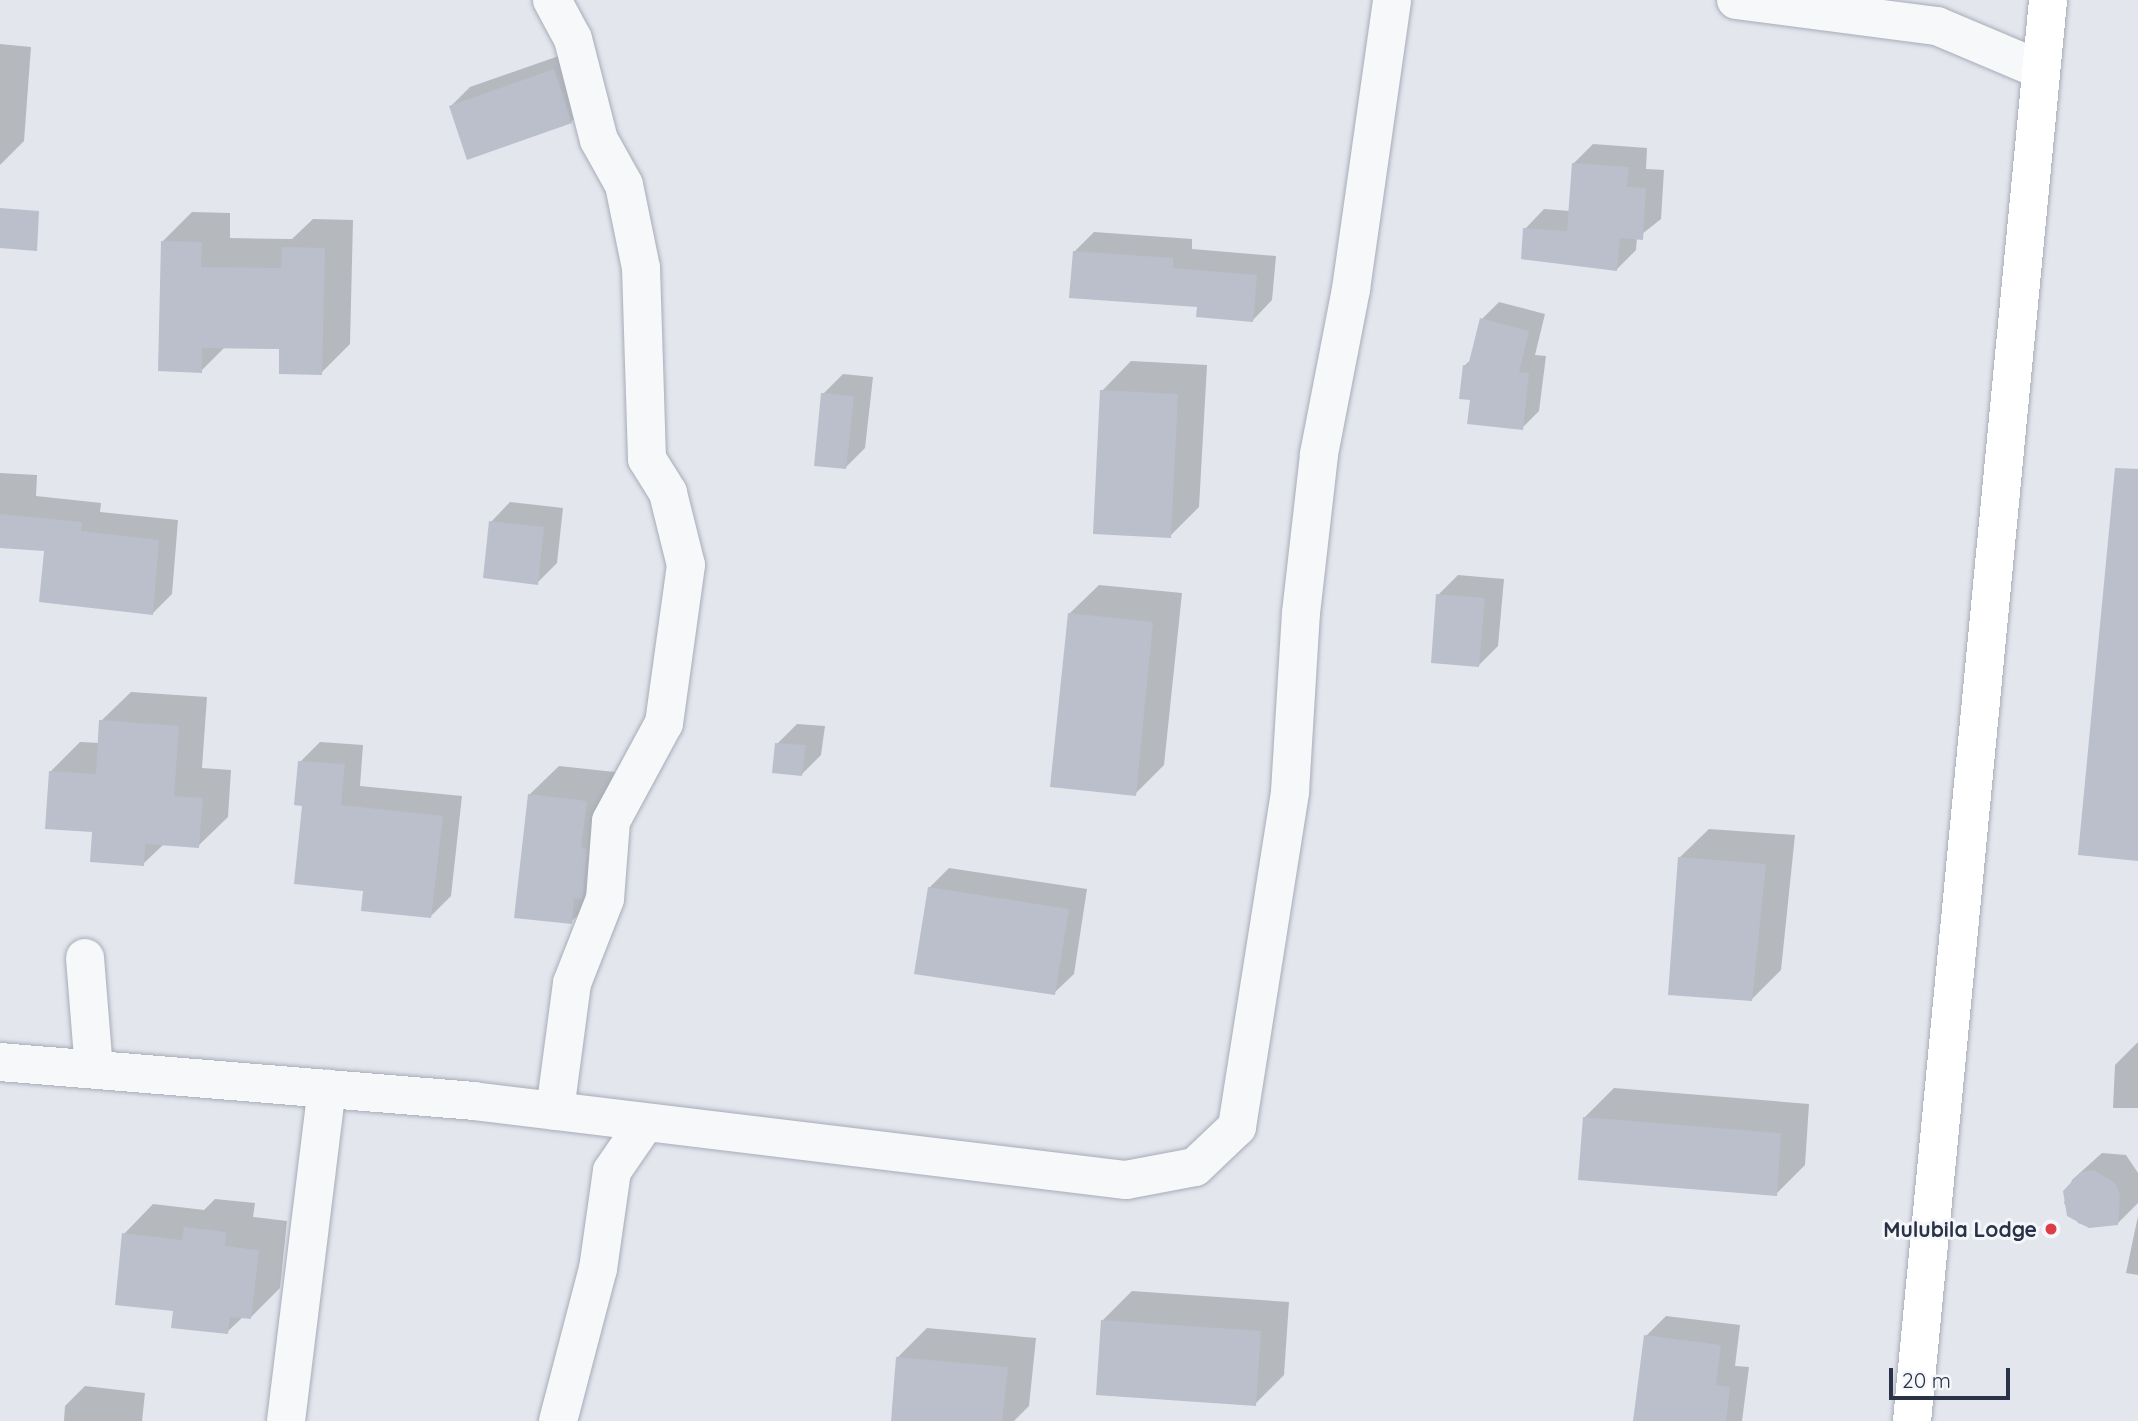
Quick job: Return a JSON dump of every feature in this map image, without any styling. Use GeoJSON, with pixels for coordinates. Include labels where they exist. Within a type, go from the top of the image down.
{"type":"FeatureCollection","features":[{"type":"Feature","properties":{"kind":"street"},"geometry":{"type":"LineString","coordinates":[[552,0],[572,39],[599,140],[624,185],[641,268],[647,460],[668,492],[686,565],[664,723],[611,821],[606,899],[572,983],[555,1111]]}},
{"type":"Feature","properties":{"kind":"street"},"geometry":{"type":"LineString","coordinates":[[0,1062],[555,1111],[1126,1180],[1195,1167],[1237,1128],[1290,792],[1301,613],[1319,454],[1351,289],[1392,0]]}},
{"type":"Feature","properties":{"kind":"street"},"geometry":{"type":"LineString","coordinates":[[1736,0],[1937,26],[2041,70]]}},
{"type":"Feature","properties":{"kind":"street"},"geometry":{"type":"LineString","coordinates":[[1912,1421],[2048,0]]}},
{"type":"Feature","properties":{"kind":"street"},"geometry":{"type":"LineString","coordinates":[[85,958],[94,1069]]}},
{"type":"Feature","properties":{"kind":"street"},"geometry":{"type":"LineString","coordinates":[[286,1421],[327,1089]]}},
{"type":"Feature","properties":{"kind":"street"},"geometry":{"type":"LineString","coordinates":[[558,1421],[598,1269],[612,1171],[645,1123]]}},
{"type":"Feature","properties":{"kind":"building"},"geometry":{"type":"Polygon","coordinates":[[[554,69],[572,123],[467,160],[449,106],[554,69]]]}},
{"type":"Feature","properties":{"kind":"building"},"geometry":{"type":"Polygon","coordinates":[[[1572,163],[1629,167],[1627,187],[1646,188],[1643,240],[1620,238],[1617,271],[1521,259],[1523,228],[1567,231],[1572,163]]]}},
{"type":"Feature","properties":{"kind":"building"},"geometry":{"type":"Polygon","coordinates":[[[0,208],[39,211],[37,251],[0,248],[0,208]]]}},
{"type":"Feature","properties":{"kind":"building"},"geometry":{"type":"Polygon","coordinates":[[[161,241],[202,242],[201,267],[281,268],[282,247],[325,248],[322,375],[279,374],[279,349],[202,348],[202,373],[158,371],[161,241]]]}},
{"type":"Feature","properties":{"kind":"building"},"geometry":{"type":"Polygon","coordinates":[[[1073,251],[1173,258],[1173,268],[1257,275],[1253,322],[1196,317],[1197,307],[1069,298],[1073,251]]]}},
{"type":"Feature","properties":{"kind":"building"},"geometry":{"type":"Polygon","coordinates":[[[1480,318],[1529,331],[1519,372],[1529,373],[1523,430],[1467,424],[1470,400],[1459,399],[1463,365],[1468,366],[1480,318]]]}},
{"type":"Feature","properties":{"kind":"building"},"geometry":{"type":"Polygon","coordinates":[[[1100,390],[1178,394],[1171,538],[1093,534],[1100,390]]]}},
{"type":"Feature","properties":{"kind":"building"},"geometry":{"type":"Polygon","coordinates":[[[821,393],[854,396],[846,469],[814,466],[821,393]]]}},
{"type":"Feature","properties":{"kind":"building"},"geometry":{"type":"Polygon","coordinates":[[[2115,468],[2138,469],[2138,861],[2078,855],[2115,468]]]}},
{"type":"Feature","properties":{"kind":"building"},"geometry":{"type":"Polygon","coordinates":[[[0,514],[82,522],[81,531],[159,540],[153,615],[39,602],[44,551],[0,548],[0,514]]]}},
{"type":"Feature","properties":{"kind":"building"},"geometry":{"type":"Polygon","coordinates":[[[489,521],[544,527],[538,585],[483,578],[489,521]]]}},
{"type":"Feature","properties":{"kind":"building"},"geometry":{"type":"Polygon","coordinates":[[[1436,594],[1485,598],[1479,667],[1431,663],[1436,594]]]}},
{"type":"Feature","properties":{"kind":"building"},"geometry":{"type":"Polygon","coordinates":[[[1068,613],[1153,622],[1136,796],[1050,787],[1068,613]]]}},
{"type":"Feature","properties":{"kind":"building"},"geometry":{"type":"Polygon","coordinates":[[[99,720],[179,726],[174,796],[203,798],[199,848],[145,844],[144,866],[90,862],[92,832],[45,829],[49,771],[96,774],[99,720]]]}},
{"type":"Feature","properties":{"kind":"building"},"geometry":{"type":"Polygon","coordinates":[[[775,743],[806,745],[802,776],[772,773],[775,743]]]}},
{"type":"Feature","properties":{"kind":"building"},"geometry":{"type":"Polygon","coordinates":[[[298,761],[345,764],[341,805],[443,816],[431,918],[361,911],[363,891],[294,884],[302,806],[294,805],[298,761]]]}},
{"type":"Feature","properties":{"kind":"building"},"geometry":{"type":"Polygon","coordinates":[[[528,794],[587,801],[581,848],[587,849],[583,894],[582,899],[574,898],[572,924],[514,918],[528,794]]]}},
{"type":"Feature","properties":{"kind":"building"},"geometry":{"type":"Polygon","coordinates":[[[1678,857],[1766,864],[1752,1001],[1668,995],[1678,857]]]}},
{"type":"Feature","properties":{"kind":"building"},"geometry":{"type":"Polygon","coordinates":[[[928,887],[1069,909],[1055,995],[914,974],[928,887]]]}},
{"type":"Feature","properties":{"kind":"building"},"geometry":{"type":"Polygon","coordinates":[[[1583,1117],[1781,1133],[1777,1196],[1578,1180],[1583,1117]]]}},
{"type":"Feature","properties":{"kind":"building"},"geometry":{"type":"Polygon","coordinates":[[[2094,1170],[2115,1183],[2120,1195],[2118,1225],[2089,1228],[2067,1216],[2063,1191],[2081,1172],[2094,1170]]]}},
{"type":"Feature","properties":{"kind":"building"},"geometry":{"type":"Polygon","coordinates":[[[184,1227],[226,1232],[225,1246],[259,1250],[251,1319],[230,1317],[228,1334],[171,1328],[173,1311],[115,1305],[122,1233],[182,1240],[184,1227]]]}},
{"type":"Feature","properties":{"kind":"building"},"geometry":{"type":"Polygon","coordinates":[[[1101,1320],[1261,1331],[1256,1406],[1096,1395],[1101,1320]]]}},
{"type":"Feature","properties":{"kind":"building"},"geometry":{"type":"Polygon","coordinates":[[[1644,1335],[1721,1345],[1716,1385],[1730,1387],[1726,1421],[1633,1421],[1644,1335]]]}},
{"type":"Feature","properties":{"kind":"building"},"geometry":{"type":"Polygon","coordinates":[[[896,1357],[1008,1367],[1002,1421],[891,1421],[896,1357]]]}},
{"type":"Feature","properties":{"kind":"place","name":"Mulubila Lodge"},"geometry":{"type":"Point","coordinates":[2051,1229]}}]}
